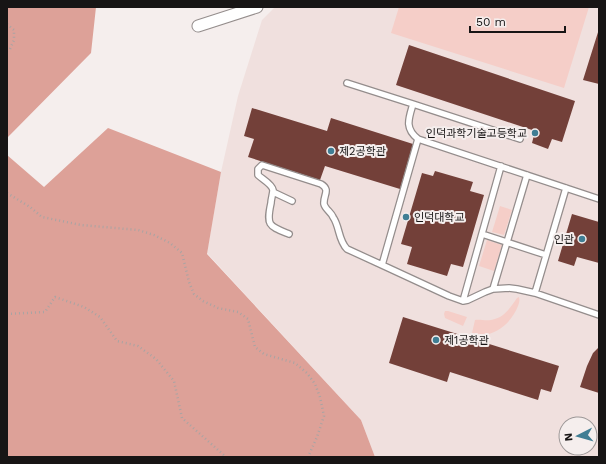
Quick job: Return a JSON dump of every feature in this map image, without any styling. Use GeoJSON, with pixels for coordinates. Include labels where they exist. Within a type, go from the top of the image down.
{"type":"FeatureCollection","features":[{"type":"Feature","properties":{"kind":"street"},"geometry":{"type":"LineString","coordinates":[[198,26],[257,7]]}},
{"type":"Feature","properties":{"kind":"lane"},"geometry":{"type":"LineString","coordinates":[[347,84],[520,139]]}},
{"type":"Feature","properties":{"kind":"lane"},"geometry":{"type":"LineString","coordinates":[[413,104],[408,120],[411,132],[418,139],[599,198]]}},
{"type":"Feature","properties":{"kind":"lane"},"geometry":{"type":"LineString","coordinates":[[382,265],[418,139]]}},
{"type":"Feature","properties":{"kind":"lane"},"geometry":{"type":"LineString","coordinates":[[290,234],[274,228],[270,222],[269,213],[273,190],[271,186],[258,175],[258,169],[262,165],[325,186],[325,207],[336,222],[341,242],[347,249],[449,296],[463,301],[494,289],[517,289],[535,293],[599,315]]}},
{"type":"Feature","properties":{"kind":"lane"},"geometry":{"type":"LineString","coordinates":[[463,301],[501,166]]}},
{"type":"Feature","properties":{"kind":"lane"},"geometry":{"type":"LineString","coordinates":[[494,289],[527,175]]}},
{"type":"Feature","properties":{"kind":"lane"},"geometry":{"type":"LineString","coordinates":[[535,293],[566,188]]}},
{"type":"Feature","properties":{"kind":"lane"},"geometry":{"type":"LineString","coordinates":[[273,192],[292,201]]}},
{"type":"Feature","properties":{"kind":"lane"},"geometry":{"type":"LineString","coordinates":[[482,234],[546,255]]}},
{"type":"Feature","properties":{"kind":"path"},"geometry":{"type":"LineString","coordinates":[[7,24],[14,30],[14,40],[10,49],[7,51]]}},
{"type":"Feature","properties":{"kind":"path"},"geometry":{"type":"LineString","coordinates":[[7,193],[30,207],[42,217],[81,225],[138,230],[154,235],[170,243],[182,253],[189,282],[194,294],[202,301],[218,308],[238,312],[248,318],[255,347],[264,354],[295,363],[307,373],[315,384],[320,397],[324,416],[308,457]]}},
{"type":"Feature","properties":{"kind":"path"},"geometry":{"type":"LineString","coordinates":[[7,314],[45,312],[55,297],[84,307],[100,317],[117,341],[138,346],[156,358],[174,381],[182,418],[226,457]]}},
{"type":"Feature","properties":{"kind":"shaded area"},"geometry":{"type":"Polygon","coordinates":[[[7,7],[96,7],[91,53],[7,138],[7,7]]]}},
{"type":"Feature","properties":{"kind":"shaded area","name":"인덕대학교"},"geometry":{"type":"Polygon","coordinates":[[[275,7],[599,7],[599,457],[375,457],[361,420],[207,253],[221,172],[238,96],[262,20],[275,7]]]}},
{"type":"Feature","properties":{"kind":"shaded area"},"geometry":{"type":"Polygon","coordinates":[[[399,7],[589,7],[564,88],[391,33],[399,7]]]}},
{"type":"Feature","properties":{"kind":"shaded area"},"geometry":{"type":"Polygon","coordinates":[[[108,128],[221,172],[207,254],[361,420],[375,457],[7,457],[7,155],[44,187],[108,128]]]}},
{"type":"Feature","properties":{"kind":"shaded area"},"geometry":{"type":"Polygon","coordinates":[[[500,206],[512,210],[504,235],[492,232],[500,206]]]}},
{"type":"Feature","properties":{"kind":"shaded area"},"geometry":{"type":"Polygon","coordinates":[[[487,240],[502,245],[494,271],[479,266],[487,240]]]}},
{"type":"Feature","properties":{"kind":"shaded area"},"geometry":{"type":"Polygon","coordinates":[[[519,297],[519,303],[515,313],[500,329],[487,334],[479,335],[472,333],[475,320],[491,320],[500,317],[519,297]]]}},
{"type":"Feature","properties":{"kind":"shaded area"},"geometry":{"type":"Polygon","coordinates":[[[445,311],[467,317],[463,326],[445,318],[445,311]]]}},
{"type":"Feature","properties":{"kind":"building"},"geometry":{"type":"Polygon","coordinates":[[[599,29],[599,84],[583,80],[599,29]]]}},
{"type":"Feature","properties":{"kind":"building"},"geometry":{"type":"Polygon","coordinates":[[[409,45],[575,101],[562,142],[552,139],[548,149],[532,143],[535,131],[396,85],[409,45]]]}},
{"type":"Feature","properties":{"kind":"building","name":"제2공학관"},"geometry":{"type":"Polygon","coordinates":[[[252,108],[327,131],[331,118],[413,144],[400,189],[325,166],[320,180],[248,157],[254,139],[244,136],[252,108]]]}},
{"type":"Feature","properties":{"kind":"building"},"geometry":{"type":"Polygon","coordinates":[[[435,171],[473,182],[470,191],[484,195],[463,267],[451,264],[447,276],[407,264],[412,247],[401,244],[422,173],[433,176],[435,171]]]}},
{"type":"Feature","properties":{"kind":"building","name":"인관"},"geometry":{"type":"Polygon","coordinates":[[[572,214],[599,222],[599,263],[577,257],[574,266],[558,261],[572,214]]]}},
{"type":"Feature","properties":{"kind":"building","name":"제1공학관"},"geometry":{"type":"Polygon","coordinates":[[[403,317],[559,366],[551,392],[541,389],[538,400],[450,372],[447,382],[389,363],[403,317]]]}},
{"type":"Feature","properties":{"kind":"building"},"geometry":{"type":"Polygon","coordinates":[[[599,347],[599,393],[580,387],[593,353],[599,347]]]}},
{"type":"Feature","properties":{"kind":"place","name":"인덕과학기술고등학교"},"geometry":{"type":"Point","coordinates":[535,133]}},
{"type":"Feature","properties":{"kind":"place","name":"제2공학관"},"geometry":{"type":"Point","coordinates":[331,151]}},
{"type":"Feature","properties":{"kind":"place","name":"인덕대학교"},"geometry":{"type":"Point","coordinates":[406,217]}},
{"type":"Feature","properties":{"kind":"place","name":"인관"},"geometry":{"type":"Point","coordinates":[582,239]}},
{"type":"Feature","properties":{"kind":"place","name":"제1공학관"},"geometry":{"type":"Point","coordinates":[436,340]}}]}
